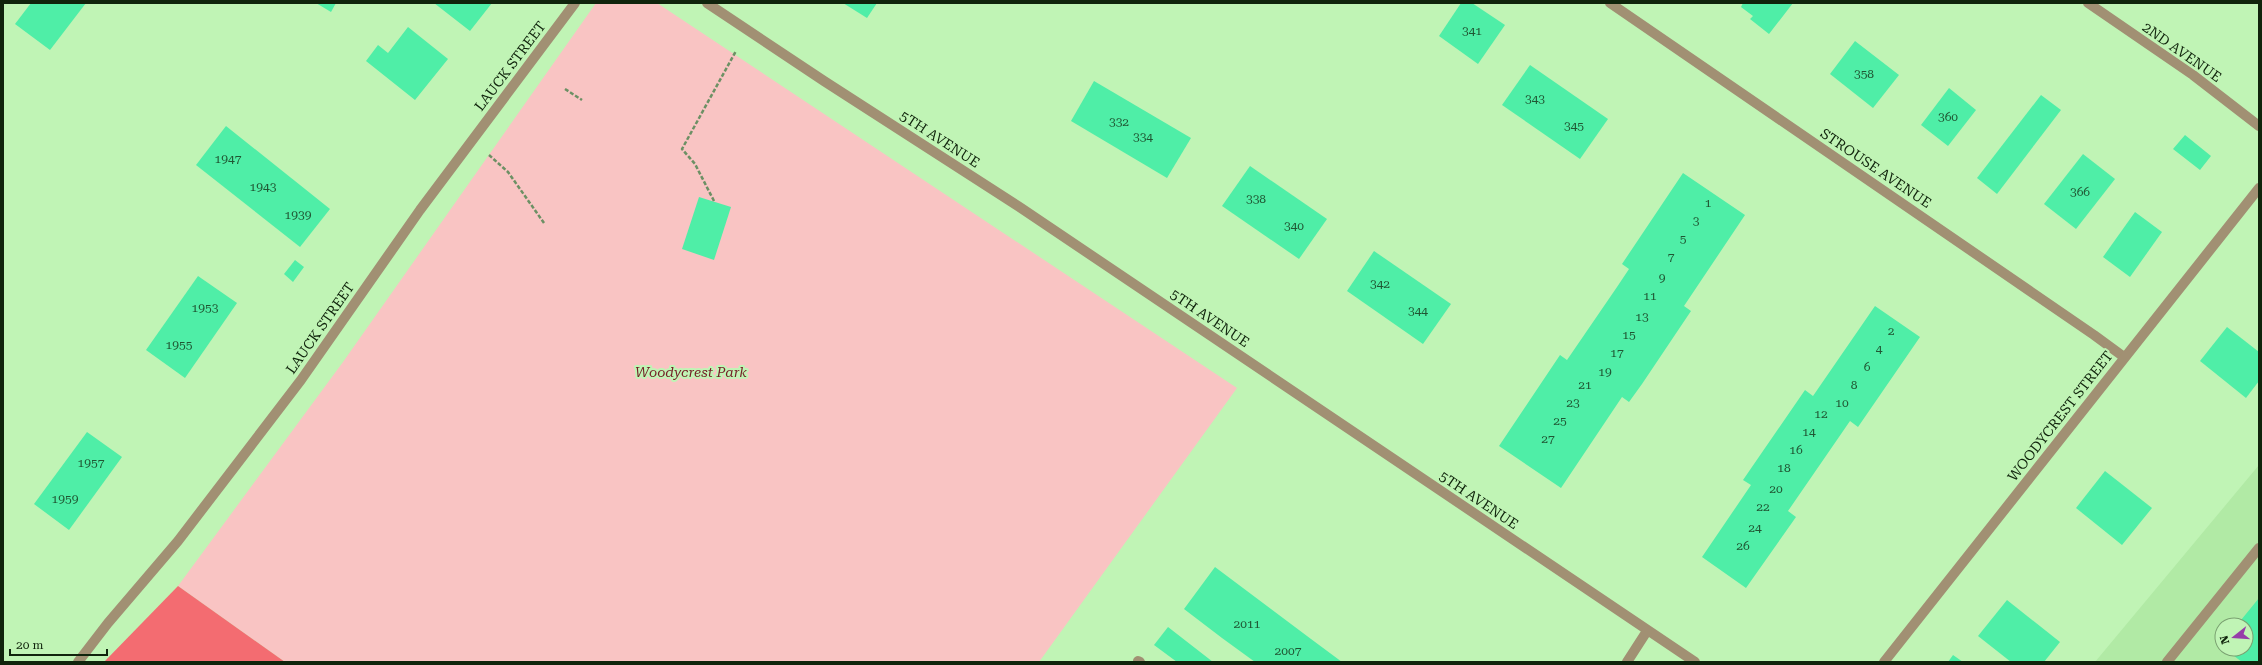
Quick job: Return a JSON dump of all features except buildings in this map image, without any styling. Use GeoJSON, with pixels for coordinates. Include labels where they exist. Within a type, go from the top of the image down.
{"type":"FeatureCollection","features":[{"type":"Feature","properties":{"kind":"street","name":"LAUCK STREET"},"geometry":{"type":"LineString","coordinates":[[78,662],[108,623],[178,541],[301,380],[420,210],[575,3]]}},
{"type":"Feature","properties":{"kind":"street","name":"5TH AVENUE"},"geometry":{"type":"LineString","coordinates":[[708,3],[824,81],[1021,208],[1695,662]]}},
{"type":"Feature","properties":{"kind":"street","name":"STROUSE AVENUE"},"geometry":{"type":"LineString","coordinates":[[1610,3],[2088,330],[2124,357]]}},
{"type":"Feature","properties":{"kind":"street","name":"2ND AVENUE"},"geometry":{"type":"LineString","coordinates":[[2088,3],[2193,75],[2259,126]]}},
{"type":"Feature","properties":{"kind":"street","name":"WOODYCREST STREET"},"geometry":{"type":"LineString","coordinates":[[1884,662],[2259,188]]}},
{"type":"Feature","properties":{"kind":"street"},"geometry":{"type":"LineString","coordinates":[[2167,662],[2259,548]]}},
{"type":"Feature","properties":{"kind":"street"},"geometry":{"type":"LineString","coordinates":[[1627,662],[1648,631]]}},
{"type":"Feature","properties":{"kind":"path"},"geometry":{"type":"LineString","coordinates":[[714,201],[695,164],[682,148],[736,51]]}},
{"type":"Feature","properties":{"kind":"path"},"geometry":{"type":"LineString","coordinates":[[565,89],[582,100]]}},
{"type":"Feature","properties":{"kind":"path"},"geometry":{"type":"LineString","coordinates":[[490,155],[508,172],[544,223]]}},
{"type":"Feature","properties":{"kind":"shaded area"},"geometry":{"type":"Polygon","coordinates":[[[2259,465],[2259,662],[2095,662],[2259,465]]]}},
{"type":"Feature","properties":{"kind":"shaded area"},"geometry":{"type":"Polygon","coordinates":[[[178,586],[285,662],[104,662],[178,586]]]}},
{"type":"Feature","properties":{"kind":"green space","name":"Woodycrest Park"},"geometry":{"type":"Polygon","coordinates":[[[596,3],[657,3],[1237,388],[1039,662],[285,662],[178,586],[343,362],[596,3]]]}}]}
